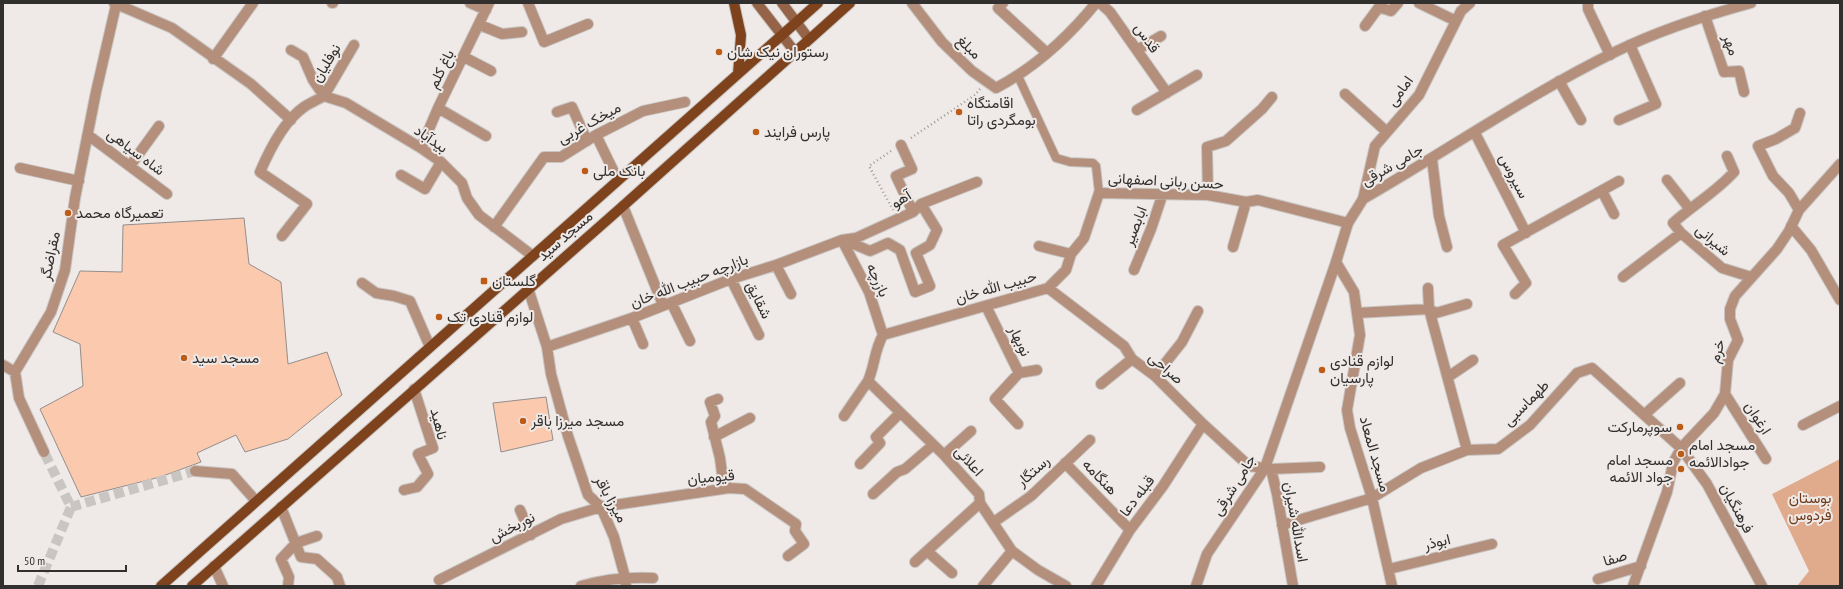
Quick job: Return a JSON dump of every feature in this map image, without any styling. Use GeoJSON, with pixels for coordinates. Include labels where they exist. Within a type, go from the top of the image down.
{"type":"FeatureCollection","features":[{"type":"Feature","properties":{"kind":"main road"},"geometry":{"type":"LineString","coordinates":[[734,3],[741,35],[738,74]]}},
{"type":"Feature","properties":{"kind":"main road"},"geometry":{"type":"LineString","coordinates":[[757,3],[794,52]]}},
{"type":"Feature","properties":{"kind":"main road"},"geometry":{"type":"LineString","coordinates":[[782,3],[809,39]]}},
{"type":"Feature","properties":{"kind":"main road","name":"مسجد سید"},"geometry":{"type":"LineString","coordinates":[[161,586],[818,3]]}},
{"type":"Feature","properties":{"kind":"main road","name":"مسجد سید"},"geometry":{"type":"LineString","coordinates":[[192,586],[850,3]]}},
{"type":"Feature","properties":{"kind":"street"},"geometry":{"type":"LineString","coordinates":[[213,59],[253,3]]}},
{"type":"Feature","properties":{"kind":"street"},"geometry":{"type":"LineString","coordinates":[[470,3],[488,6]]}},
{"type":"Feature","properties":{"kind":"street"},"geometry":{"type":"LineString","coordinates":[[528,3],[544,42],[588,24]]}},
{"type":"Feature","properties":{"kind":"street","name":"مبلغ"},"geometry":{"type":"LineString","coordinates":[[912,3],[942,42],[972,71],[996,88],[1018,76]]}},
{"type":"Feature","properties":{"kind":"street"},"geometry":{"type":"LineString","coordinates":[[1003,3],[998,8],[1046,53]]}},
{"type":"Feature","properties":{"kind":"street"},"geometry":{"type":"LineString","coordinates":[[1018,76],[1046,53],[1086,15],[1096,3]]}},
{"type":"Feature","properties":{"kind":"street","name":"قدس"},"geometry":{"type":"LineString","coordinates":[[1100,3],[1110,12],[1167,93]]}},
{"type":"Feature","properties":{"kind":"street"},"geometry":{"type":"LineString","coordinates":[[1365,26],[1379,7],[1391,11],[1398,3]]}},
{"type":"Feature","properties":{"kind":"street"},"geometry":{"type":"LineString","coordinates":[[1419,3],[1456,21]]}},
{"type":"Feature","properties":{"kind":"street","name":"امامی"},"geometry":{"type":"LineString","coordinates":[[1363,199],[1375,146],[1419,95],[1461,11],[1470,3]]}},
{"type":"Feature","properties":{"kind":"street"},"geometry":{"type":"LineString","coordinates":[[1588,3],[1588,9],[1610,55]]}},
{"type":"Feature","properties":{"kind":"street","name":"جامی شرقی"},"geometry":{"type":"LineString","coordinates":[[1196,586],[1207,554],[1268,468],[1348,222],[1363,199],[1432,159],[1559,81],[1610,55],[1630,45],[1705,16],[1751,3]]}},
{"type":"Feature","properties":{"kind":"street"},"geometry":{"type":"LineString","coordinates":[[115,4],[172,28],[213,59],[251,84],[291,120]]}},
{"type":"Feature","properties":{"kind":"street","name":"مقراضگر"},"geometry":{"type":"LineString","coordinates":[[15,372],[51,312],[66,270],[79,181],[115,4]]}},
{"type":"Feature","properties":{"kind":"street","name":"باغ کلم"},"geometry":{"type":"LineString","coordinates":[[421,148],[438,108],[488,6]]}},
{"type":"Feature","properties":{"kind":"street","name":"مهر"},"geometry":{"type":"LineString","coordinates":[[1705,16],[1724,72],[1739,71],[1744,92]]}},
{"type":"Feature","properties":{"kind":"street"},"geometry":{"type":"LineString","coordinates":[[480,25],[502,34],[522,32]]}},
{"type":"Feature","properties":{"kind":"street"},"geometry":{"type":"LineString","coordinates":[[1136,50],[1160,36]]}},
{"type":"Feature","properties":{"kind":"street","name":"نوفلیان"},"geometry":{"type":"LineString","coordinates":[[324,96],[354,45]]}},
{"type":"Feature","properties":{"kind":"street"},"geometry":{"type":"LineString","coordinates":[[1619,120],[1656,104],[1630,45]]}},
{"type":"Feature","properties":{"kind":"street"},"geometry":{"type":"LineString","coordinates":[[282,236],[307,204],[260,172],[267,155],[291,120],[303,108],[324,96],[313,80],[303,57],[291,50]]}},
{"type":"Feature","properties":{"kind":"street"},"geometry":{"type":"LineString","coordinates":[[464,57],[491,71]]}},
{"type":"Feature","properties":{"kind":"street"},"geometry":{"type":"LineString","coordinates":[[1137,110],[1198,75]]}},
{"type":"Feature","properties":{"kind":"street"},"geometry":{"type":"LineString","coordinates":[[1559,81],[1580,120]]}},
{"type":"Feature","properties":{"kind":"street"},"geometry":{"type":"LineString","coordinates":[[1345,94],[1387,132]]}},
{"type":"Feature","properties":{"kind":"street","name":"بیدآباد"},"geometry":{"type":"LineString","coordinates":[[324,96],[346,103],[421,148],[441,162],[462,183],[467,198],[479,215],[533,256]]}},
{"type":"Feature","properties":{"kind":"street"},"geometry":{"type":"LineString","coordinates":[[1208,195],[1207,148],[1226,141],[1256,114],[1272,97]]}},
{"type":"Feature","properties":{"kind":"street","name":"میخک غربی"},"geometry":{"type":"LineString","coordinates":[[494,227],[544,157],[561,157],[596,135],[643,111],[685,102]]}},
{"type":"Feature","properties":{"kind":"street"},"geometry":{"type":"LineString","coordinates":[[557,112],[572,107],[587,141]]}},
{"type":"Feature","properties":{"kind":"street"},"geometry":{"type":"LineString","coordinates":[[438,108],[486,136]]}},
{"type":"Feature","properties":{"kind":"street"},"geometry":{"type":"LineString","coordinates":[[1799,210],[1788,193],[1773,176],[1758,146],[1776,139],[1795,128],[1800,113]]}},
{"type":"Feature","properties":{"kind":"street"},"geometry":{"type":"LineString","coordinates":[[130,166],[159,126]]}},
{"type":"Feature","properties":{"kind":"street","name":"سیروس"},"geometry":{"type":"LineString","coordinates":[[1475,133],[1526,233]]}},
{"type":"Feature","properties":{"kind":"street","name":"شاه سیاهی"},"geometry":{"type":"LineString","coordinates":[[88,135],[167,194]]}},
{"type":"Feature","properties":{"kind":"street"},"geometry":{"type":"LineString","coordinates":[[596,135],[613,170]]}},
{"type":"Feature","properties":{"kind":"street"},"geometry":{"type":"LineString","coordinates":[[901,145],[912,169],[896,176],[913,212]]}},
{"type":"Feature","properties":{"kind":"street"},"geometry":{"type":"LineString","coordinates":[[1681,233],[1673,223],[1689,208],[1721,186],[1734,172],[1727,156]]}},
{"type":"Feature","properties":{"kind":"street"},"geometry":{"type":"LineString","coordinates":[[1432,159],[1439,216],[1447,247]]}},
{"type":"Feature","properties":{"kind":"street"},"geometry":{"type":"LineString","coordinates":[[400,175],[426,189],[441,162]]}},
{"type":"Feature","properties":{"kind":"street","name":"خرم"},"geometry":{"type":"LineString","coordinates":[[1633,586],[1667,492],[1673,463],[1681,448],[1714,413],[1725,394],[1728,360],[1738,340],[1730,319],[1730,309],[1735,296],[1777,249],[1799,210],[1840,164]]}},
{"type":"Feature","properties":{"kind":"street"},"geometry":{"type":"LineString","coordinates":[[20,168],[79,181]]}},
{"type":"Feature","properties":{"kind":"street"},"geometry":{"type":"LineString","coordinates":[[1667,180],[1689,208]]}},
{"type":"Feature","properties":{"kind":"street"},"geometry":{"type":"LineString","coordinates":[[1515,294],[1526,283],[1503,245],[1619,181]]}},
{"type":"Feature","properties":{"kind":"street","name":"آهو"},"geometry":{"type":"LineString","coordinates":[[842,240],[856,238],[913,212],[921,204],[976,182]]}},
{"type":"Feature","properties":{"kind":"street"},"geometry":{"type":"LineString","coordinates":[[1602,190],[1614,214]]}},
{"type":"Feature","properties":{"kind":"street","name":"حسن ربانی اصفهانی"},"geometry":{"type":"LineString","coordinates":[[1099,192],[1208,195],[1246,202],[1258,200],[1348,222]]}},
{"type":"Feature","properties":{"kind":"street","name":"حبیب الله خان"},"geometry":{"type":"LineString","coordinates":[[883,335],[1048,288],[1066,270],[1071,254],[1084,238],[1099,192]]}},
{"type":"Feature","properties":{"kind":"street","name":"ابابصیر"},"geometry":{"type":"LineString","coordinates":[[1134,270],[1152,229],[1162,193]]}},
{"type":"Feature","properties":{"kind":"street"},"geometry":{"type":"LineString","coordinates":[[1233,247],[1246,202]]}},
{"type":"Feature","properties":{"kind":"street"},"geometry":{"type":"LineString","coordinates":[[842,240],[870,251],[888,243],[900,250],[915,292],[930,286],[916,253],[930,245],[937,230],[921,204]]}},
{"type":"Feature","properties":{"kind":"street"},"geometry":{"type":"LineString","coordinates":[[622,206],[667,304],[690,342]]}},
{"type":"Feature","properties":{"kind":"street"},"geometry":{"type":"LineString","coordinates":[[1791,226],[1811,250],[1840,300]]}},
{"type":"Feature","properties":{"kind":"street","name":"شیرانی"},"geometry":{"type":"LineString","coordinates":[[1623,277],[1681,233],[1722,268],[1751,277]]}},
{"type":"Feature","properties":{"kind":"street","name":"بازارچه حبیب الله خان"},"geometry":{"type":"LineString","coordinates":[[546,346],[632,318],[732,279],[776,265],[842,240]]}},
{"type":"Feature","properties":{"kind":"street","name":"بازرچه"},"geometry":{"type":"LineString","coordinates":[[842,240],[869,292],[883,335]]}},
{"type":"Feature","properties":{"kind":"street"},"geometry":{"type":"LineString","coordinates":[[1039,246],[1071,254]]}},
{"type":"Feature","properties":{"kind":"street","name":"مسجد المعاد"},"geometry":{"type":"LineString","coordinates":[[1336,262],[1354,292],[1360,335],[1347,410],[1350,428],[1372,498],[1392,586]]}},
{"type":"Feature","properties":{"kind":"street"},"geometry":{"type":"LineString","coordinates":[[776,265],[790,294]]}},
{"type":"Feature","properties":{"kind":"street","name":"شقایق"},"geometry":{"type":"LineString","coordinates":[[732,279],[760,335]]}},
{"type":"Feature","properties":{"kind":"street"},"geometry":{"type":"LineString","coordinates":[[362,283],[376,294],[394,296],[410,301],[430,348]]}},
{"type":"Feature","properties":{"kind":"street","name":"میرزا باقر"},"geometry":{"type":"LineString","coordinates":[[528,288],[546,346],[551,374],[568,436],[588,495],[601,507],[614,537],[626,582]]}},
{"type":"Feature","properties":{"kind":"street","name":"صراحی"},"geometry":{"type":"LineString","coordinates":[[1048,288],[1124,346],[1132,359],[1156,376],[1203,424],[1249,466],[1268,468],[1320,467]]}},
{"type":"Feature","properties":{"kind":"street"},"geometry":{"type":"LineString","coordinates":[[1428,288],[1429,309],[1448,376],[1466,450]]}},
{"type":"Feature","properties":{"kind":"street"},"geometry":{"type":"LineString","coordinates":[[1357,313],[1429,309],[1436,313],[1467,304]]}},
{"type":"Feature","properties":{"kind":"street","name":"نوبهار"},"geometry":{"type":"LineString","coordinates":[[986,306],[1019,373],[1037,370]]}},
{"type":"Feature","properties":{"kind":"street"},"geometry":{"type":"LineString","coordinates":[[1156,376],[1182,342],[1198,311]]}},
{"type":"Feature","properties":{"kind":"street"},"geometry":{"type":"LineString","coordinates":[[632,318],[643,344]]}},
{"type":"Feature","properties":{"kind":"street"},"geometry":{"type":"LineString","coordinates":[[844,416],[868,381],[872,371],[876,347],[883,335]]}},
{"type":"Feature","properties":{"kind":"street"},"geometry":{"type":"LineString","coordinates":[[1101,384],[1132,359]]}},
{"type":"Feature","properties":{"kind":"street"},"geometry":{"type":"LineString","coordinates":[[1448,376],[1473,360]]}},
{"type":"Feature","properties":{"kind":"street"},"geometry":{"type":"LineString","coordinates":[[3,365],[15,372],[19,398],[44,452]]}},
{"type":"Feature","properties":{"kind":"street","name":"طهماسبی"},"geometry":{"type":"LineString","coordinates":[[1282,525],[1372,498],[1421,468],[1466,450],[1498,449],[1530,425],[1577,373],[1592,368],[1681,448]]}},
{"type":"Feature","properties":{"kind":"street"},"geometry":{"type":"LineString","coordinates":[[1018,424],[995,399],[1019,373]]}},
{"type":"Feature","properties":{"kind":"street","name":"اعلائی"},"geometry":{"type":"LineString","coordinates":[[868,381],[944,455],[979,494],[980,503],[994,522],[1012,552],[1038,570],[1066,586]]}},
{"type":"Feature","properties":{"kind":"street"},"geometry":{"type":"LineString","coordinates":[[1644,415],[1680,383]]}},
{"type":"Feature","properties":{"kind":"street","name":"ناهید"},"geometry":{"type":"LineString","coordinates":[[404,490],[416,487],[428,474],[418,454],[433,448],[414,389]]}},
{"type":"Feature","properties":{"kind":"street","name":"ارغوان"},"geometry":{"type":"LineString","coordinates":[[1725,394],[1766,459]]}},
{"type":"Feature","properties":{"kind":"street"},"geometry":{"type":"LineString","coordinates":[[718,399],[710,402],[715,416],[711,422],[723,480],[730,488]]}},
{"type":"Feature","properties":{"kind":"street"},"geometry":{"type":"LineString","coordinates":[[1803,426],[1840,406]]}},
{"type":"Feature","properties":{"kind":"street"},"geometry":{"type":"LineString","coordinates":[[860,464],[880,443],[876,437],[900,413]]}},
{"type":"Feature","properties":{"kind":"street"},"geometry":{"type":"LineString","coordinates":[[714,437],[750,418]]}},
{"type":"Feature","properties":{"kind":"street","name":"قبله دعا"},"geometry":{"type":"LineString","coordinates":[[1096,586],[1130,530],[1163,486],[1203,424]]}},
{"type":"Feature","properties":{"kind":"street"},"geometry":{"type":"LineString","coordinates":[[944,455],[971,431]]}},
{"type":"Feature","properties":{"kind":"street","name":"رستگار"},"geometry":{"type":"LineString","coordinates":[[994,522],[1031,496],[1090,440]]}},
{"type":"Feature","properties":{"kind":"street"},"geometry":{"type":"LineString","coordinates":[[873,494],[896,472],[905,469],[933,445]]}},
{"type":"Feature","properties":{"kind":"street","name":"فرهنگیان"},"geometry":{"type":"LineString","coordinates":[[1681,448],[1707,484],[1762,586]]}},
{"type":"Feature","properties":{"kind":"street","name":"هنگامه"},"geometry":{"type":"LineString","coordinates":[[1065,463],[1130,530]]}},
{"type":"Feature","properties":{"kind":"street","name":"اسدالله شیران"},"geometry":{"type":"LineString","coordinates":[[1268,468],[1277,494],[1293,586]]}},
{"type":"Feature","properties":{"kind":"street"},"geometry":{"type":"LineString","coordinates":[[195,471],[232,474],[256,501]]}},
{"type":"Feature","properties":{"kind":"street","name":"قیومیان"},"geometry":{"type":"LineString","coordinates":[[601,507],[730,488],[745,489],[796,524],[795,531],[804,544],[788,556]]}},
{"type":"Feature","properties":{"kind":"street"},"geometry":{"type":"LineString","coordinates":[[915,562],[980,503]]}},
{"type":"Feature","properties":{"kind":"street"},"geometry":{"type":"LineString","coordinates":[[281,507],[301,557],[317,559],[337,577],[340,586]]}},
{"type":"Feature","properties":{"kind":"street","name":"نوربخش"},"geometry":{"type":"LineString","coordinates":[[439,580],[531,535],[560,519],[601,507]]}},
{"type":"Feature","properties":{"kind":"street"},"geometry":{"type":"LineString","coordinates":[[520,510],[531,535]]}},
{"type":"Feature","properties":{"kind":"street"},"geometry":{"type":"LineString","coordinates":[[288,586],[289,577],[281,559],[296,543],[316,536]]}},
{"type":"Feature","properties":{"kind":"street","name":"ابوذر"},"geometry":{"type":"LineString","coordinates":[[1389,569],[1492,544]]}},
{"type":"Feature","properties":{"kind":"street"},"geometry":{"type":"LineString","coordinates":[[927,551],[952,573]]}},
{"type":"Feature","properties":{"kind":"street"},"geometry":{"type":"LineString","coordinates":[[983,586],[1012,552]]}},
{"type":"Feature","properties":{"kind":"street"},"geometry":{"type":"LineString","coordinates":[[214,566],[223,586]]}},
{"type":"Feature","properties":{"kind":"street","name":"صفا"},"geometry":{"type":"LineString","coordinates":[[1598,579],[1641,566]]}},
{"type":"Feature","properties":{"kind":"street"},"geometry":{"type":"LineString","coordinates":[[581,586],[597,581],[626,582],[653,578]]}},
{"type":"Feature","properties":{"kind":"lane"},"geometry":{"type":"LineString","coordinates":[[1018,76],[1056,158],[1070,162],[1093,163],[1096,166],[1099,192]]}},
{"type":"Feature","properties":{"kind":"green space","name":"بوستان فردوس"},"geometry":{"type":"Polygon","coordinates":[[[1840,459],[1840,586],[1797,586],[1809,571],[1772,494],[1840,459]]]}},
{"type":"Feature","properties":{"kind":"building","name":"مسجد سید"},"geometry":{"type":"Polygon","coordinates":[[[244,218],[249,264],[281,282],[288,364],[327,352],[342,395],[288,439],[245,452],[236,435],[197,453],[201,462],[160,477],[81,497],[40,409],[83,386],[80,344],[53,332],[80,271],[122,272],[123,225],[244,218]]]}},
{"type":"Feature","properties":{"kind":"building","name":"مسجد میرزا باقر"},"geometry":{"type":"Polygon","coordinates":[[[546,397],[553,440],[501,452],[493,403],[546,397]]]}},
{"type":"Feature","properties":{"kind":"tunnel"},"geometry":{"type":"LineString","coordinates":[[38,586],[71,507],[44,452]]}},
{"type":"Feature","properties":{"kind":"tunnel"},"geometry":{"type":"LineString","coordinates":[[71,507],[195,471]]}},
{"type":"Feature","properties":{"kind":"place","name":"رستوران نیک شان"},"geometry":{"type":"Point","coordinates":[719,52]}},
{"type":"Feature","properties":{"kind":"place","name":"اقامتگاه بومگردی راتا"},"geometry":{"type":"Point","coordinates":[959,112]}},
{"type":"Feature","properties":{"kind":"place","name":"پارس فرایند"},"geometry":{"type":"Point","coordinates":[756,132]}},
{"type":"Feature","properties":{"kind":"place","name":"بانک ملی"},"geometry":{"type":"Point","coordinates":[585,171]}},
{"type":"Feature","properties":{"kind":"place","name":"تعمیرگاه محمد"},"geometry":{"type":"Point","coordinates":[68,213]}},
{"type":"Feature","properties":{"kind":"place","name":"گلستان"},"geometry":{"type":"Point","coordinates":[484,281]}},
{"type":"Feature","properties":{"kind":"place","name":"لوازم قنادی تک"},"geometry":{"type":"Point","coordinates":[439,317]}},
{"type":"Feature","properties":{"kind":"place","name":"مسجد سید"},"geometry":{"type":"Point","coordinates":[184,358]}},
{"type":"Feature","properties":{"kind":"place","name":"لوازم قنادی پارسیان"},"geometry":{"type":"Point","coordinates":[1322,370]}},
{"type":"Feature","properties":{"kind":"place","name":"مسجد میرزا باقر"},"geometry":{"type":"Point","coordinates":[523,421]}},
{"type":"Feature","properties":{"kind":"place","name":"سوپرمارکت"},"geometry":{"type":"Point","coordinates":[1680,427]}},
{"type":"Feature","properties":{"kind":"place","name":"مسجد امام جوادالائمه"},"geometry":{"type":"Point","coordinates":[1681,454]}},
{"type":"Feature","properties":{"kind":"place","name":"مسجد امام جواد الائمه"},"geometry":{"type":"Point","coordinates":[1681,469]}}]}
